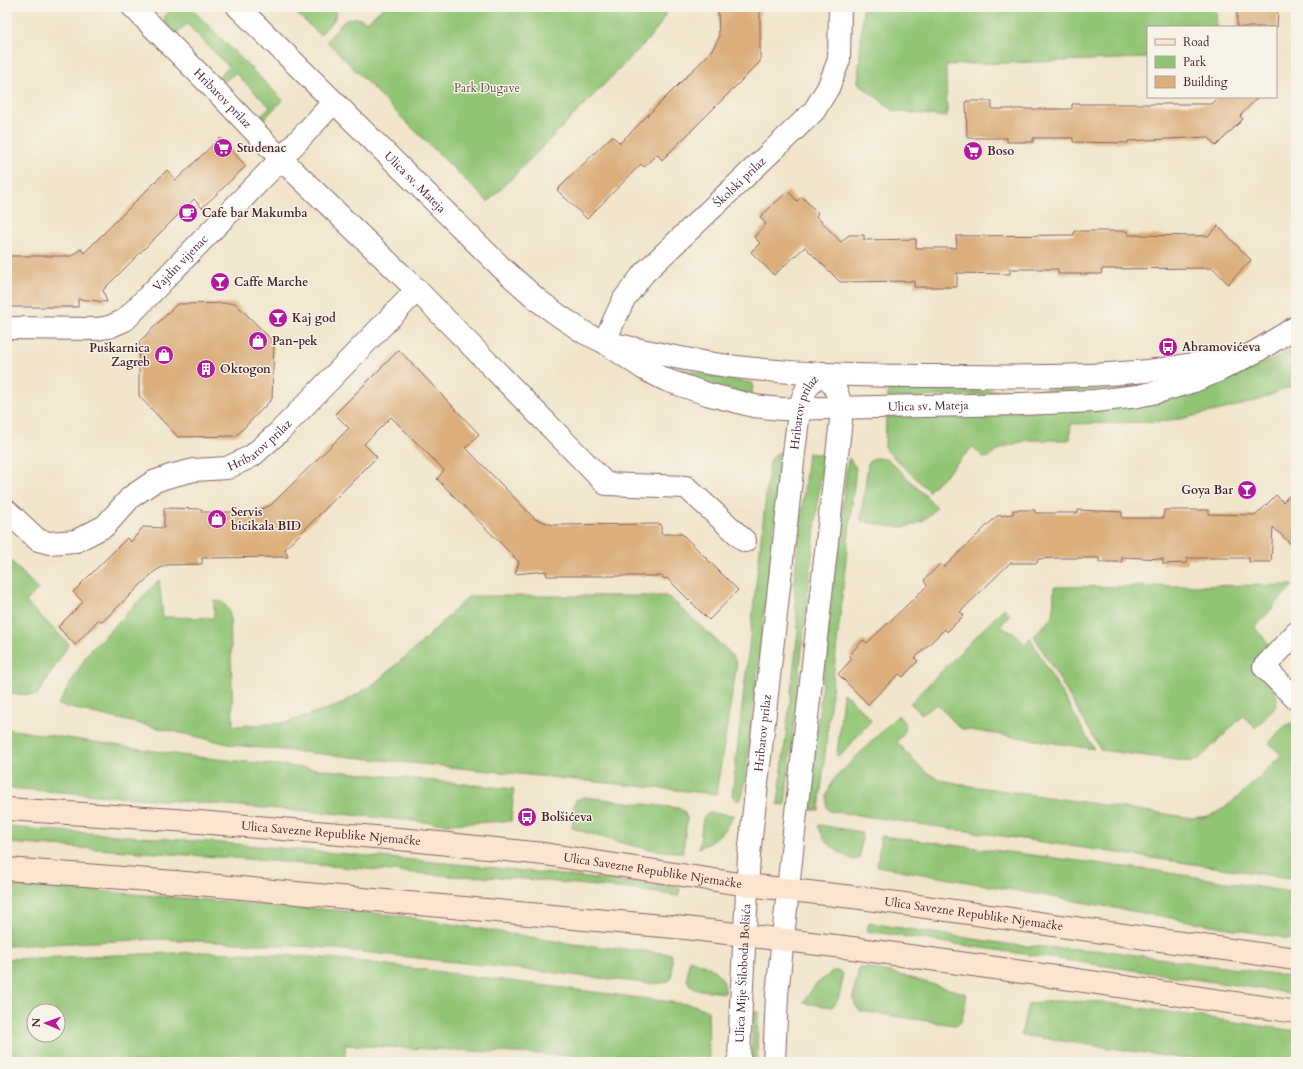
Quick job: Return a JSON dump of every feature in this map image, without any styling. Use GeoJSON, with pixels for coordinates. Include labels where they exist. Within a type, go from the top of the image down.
{"type":"FeatureCollection","features":[{"type":"Feature","properties":{"kind":"main road","name":"Ulica Savezne Republike Njemačke"},"geometry":{"type":"LineString","coordinates":[[7,809],[175,820],[434,842],[544,854],[747,885],[867,899],[1296,959]]}},
{"type":"Feature","properties":{"kind":"main road"},"geometry":{"type":"LineString","coordinates":[[7,869],[175,882],[502,911],[744,935],[1010,970],[1296,1012]]}},
{"type":"Feature","properties":{"kind":"street","name":"Hribarov prilaz"},"geometry":{"type":"LineString","coordinates":[[133,7],[281,159],[417,290],[606,484],[686,487],[745,541]]}},
{"type":"Feature","properties":{"kind":"street","name":"Ulica sv. Mateja"},"geometry":{"type":"LineString","coordinates":[[238,7],[504,269],[534,296],[585,333],[604,342],[646,370],[666,380],[707,394],[754,406],[800,409],[1095,402],[1161,392],[1194,381],[1220,370],[1257,351],[1296,327]]}},
{"type":"Feature","properties":{"kind":"street","name":"Školski prilaz"},"geometry":{"type":"LineString","coordinates":[[604,342],[624,299],[644,273],[814,111],[828,88],[839,60],[840,7]]}},
{"type":"Feature","properties":{"kind":"street","name":"Vajdin vijenac"},"geometry":{"type":"LineString","coordinates":[[7,328],[96,329],[109,327],[125,320],[334,102]]}},
{"type":"Feature","properties":{"kind":"street","name":"Hribarov prilaz"},"geometry":{"type":"LineString","coordinates":[[7,511],[38,540],[49,543],[76,541],[105,526],[131,497],[153,482],[194,470],[227,468],[252,456],[279,432],[417,290]]}},
{"type":"Feature","properties":{"kind":"street","name":"Ulica sv. Mateja"},"geometry":{"type":"LineString","coordinates":[[604,342],[690,361],[714,364],[763,370],[881,376],[992,377],[1095,375],[1136,372],[1190,365],[1257,351]]}},
{"type":"Feature","properties":{"kind":"street","name":"Hribarov prilaz"},"geometry":{"type":"LineString","coordinates":[[747,885],[749,855],[801,401],[807,387],[822,373],[836,388],[841,409],[838,449],[796,813],[789,890]]}},
{"type":"Feature","properties":{"kind":"street"},"geometry":{"type":"LineString","coordinates":[[1296,633],[1264,667],[1296,699]]}},
{"type":"Feature","properties":{"kind":"street","name":"Ulica Mije Šiloboda Bolšića"},"geometry":{"type":"LineString","coordinates":[[739,1062],[747,885]]}},
{"type":"Feature","properties":{"kind":"street"},"geometry":{"type":"LineString","coordinates":[[774,1062],[777,995],[789,890]]}},
{"type":"Feature","properties":{"kind":"green space"},"geometry":{"type":"Polygon","coordinates":[[[170,7],[190,7],[283,100],[261,122],[262,115],[270,107],[235,73],[224,82],[221,82],[218,79],[219,76],[229,67],[187,24],[177,33],[173,33],[164,24],[165,16],[172,9],[170,7]]]}},
{"type":"Feature","properties":{"kind":"green space"},"geometry":{"type":"Polygon","coordinates":[[[290,7],[337,7],[334,20],[320,35],[290,7]]]}},
{"type":"Feature","properties":{"kind":"green space","name":"Park Dugave"},"geometry":{"type":"Polygon","coordinates":[[[384,7],[668,7],[661,23],[647,41],[488,202],[397,113],[327,41],[344,22],[349,19],[360,19],[367,22],[384,7]]]}},
{"type":"Feature","properties":{"kind":"green space"},"geometry":{"type":"Polygon","coordinates":[[[863,7],[1216,7],[1217,26],[1147,26],[1147,58],[946,65],[947,117],[894,111],[858,83],[863,7]]]}},
{"type":"Feature","properties":{"kind":"green space"},"geometry":{"type":"Polygon","coordinates":[[[1296,347],[1296,384],[1259,400],[1180,419],[1150,422],[1071,424],[1070,439],[1068,440],[1028,440],[1004,447],[987,458],[983,457],[973,447],[929,491],[887,451],[885,447],[886,417],[1125,408],[1192,393],[1255,368],[1296,347]]]}},
{"type":"Feature","properties":{"kind":"green space"},"geometry":{"type":"Polygon","coordinates":[[[628,351],[676,368],[726,379],[753,383],[752,395],[679,376],[628,351]]]}},
{"type":"Feature","properties":{"kind":"green space"},"geometry":{"type":"Polygon","coordinates":[[[1179,372],[1132,390],[888,398],[888,390],[1059,389],[1116,384],[1179,372]]]}},
{"type":"Feature","properties":{"kind":"green space"},"geometry":{"type":"Polygon","coordinates":[[[779,452],[781,463],[746,773],[743,794],[740,800],[736,800],[732,796],[769,469],[772,459],[779,452]]]}},
{"type":"Feature","properties":{"kind":"green space"},"geometry":{"type":"Polygon","coordinates":[[[808,453],[823,455],[785,805],[778,804],[798,631],[794,584],[808,453]]]}},
{"type":"Feature","properties":{"kind":"green space"},"geometry":{"type":"Polygon","coordinates":[[[849,458],[856,468],[819,810],[811,810],[811,783],[849,458]]]}},
{"type":"Feature","properties":{"kind":"green space"},"geometry":{"type":"Polygon","coordinates":[[[874,458],[889,460],[937,507],[923,521],[913,525],[899,527],[861,521],[868,463],[874,458]]]}},
{"type":"Feature","properties":{"kind":"green space"},"geometry":{"type":"Polygon","coordinates":[[[7,557],[38,589],[26,602],[69,644],[37,695],[7,694],[7,557]]]}},
{"type":"Feature","properties":{"kind":"green space"},"geometry":{"type":"Polygon","coordinates":[[[159,580],[163,617],[214,618],[214,600],[222,602],[227,608],[230,614],[233,726],[284,723],[339,705],[371,686],[418,646],[469,596],[666,596],[729,652],[737,663],[716,794],[233,745],[58,705],[88,653],[159,580]]]}},
{"type":"Feature","properties":{"kind":"green space"},"geometry":{"type":"Polygon","coordinates":[[[1293,585],[1255,628],[1269,644],[1250,667],[1271,686],[1275,692],[1277,698],[1273,710],[1255,728],[1243,716],[1198,760],[1192,762],[1101,750],[1034,636],[1053,616],[1054,587],[1293,585]]]}},
{"type":"Feature","properties":{"kind":"green space"},"geometry":{"type":"Polygon","coordinates":[[[1004,608],[1010,614],[1000,627],[1016,634],[1025,645],[1030,638],[1094,749],[963,729],[960,728],[937,704],[922,714],[910,703],[1004,608]]]}},
{"type":"Feature","properties":{"kind":"green space"},"geometry":{"type":"Polygon","coordinates":[[[843,693],[871,719],[842,754],[837,756],[843,693]]]}},
{"type":"Feature","properties":{"kind":"green space"},"geometry":{"type":"Polygon","coordinates":[[[898,715],[906,725],[906,728],[897,742],[923,769],[942,780],[957,784],[1193,818],[1209,816],[1219,811],[1248,788],[1281,755],[1269,743],[1284,727],[1296,722],[1296,879],[830,811],[827,808],[827,795],[833,780],[898,715]]]}},
{"type":"Feature","properties":{"kind":"green space"},"geometry":{"type":"Polygon","coordinates":[[[7,729],[188,756],[514,789],[511,821],[445,824],[331,813],[7,788],[7,729]]]}},
{"type":"Feature","properties":{"kind":"green space"},"geometry":{"type":"Polygon","coordinates":[[[584,797],[678,808],[684,811],[687,818],[683,852],[655,850],[641,847],[572,828],[574,805],[576,800],[584,797]]]}},
{"type":"Feature","properties":{"kind":"green space"},"geometry":{"type":"Polygon","coordinates":[[[712,813],[734,815],[720,835],[711,842],[699,848],[703,818],[712,813]]]}},
{"type":"Feature","properties":{"kind":"green space"},"geometry":{"type":"Polygon","coordinates":[[[820,825],[861,832],[862,839],[859,859],[854,860],[832,847],[821,833],[818,826],[820,825]]]}},
{"type":"Feature","properties":{"kind":"green space"},"geometry":{"type":"Polygon","coordinates":[[[7,827],[236,844],[489,867],[680,888],[679,896],[637,890],[515,878],[450,876],[233,858],[7,843],[7,827]]]}},
{"type":"Feature","properties":{"kind":"green space"},"geometry":{"type":"Polygon","coordinates":[[[881,836],[1158,871],[1296,893],[1296,940],[877,866],[881,836]]]}},
{"type":"Feature","properties":{"kind":"green space"},"geometry":{"type":"Polygon","coordinates":[[[7,884],[396,915],[573,944],[672,954],[672,977],[668,982],[655,984],[317,947],[159,939],[7,946],[7,884]]]}},
{"type":"Feature","properties":{"kind":"green space"},"geometry":{"type":"Polygon","coordinates":[[[869,923],[1013,945],[1107,951],[1296,977],[1296,994],[867,931],[869,923]]]}},
{"type":"Feature","properties":{"kind":"green space"},"geometry":{"type":"Polygon","coordinates":[[[200,952],[269,954],[341,959],[694,1005],[708,1011],[709,1062],[345,1045],[345,1062],[7,1062],[7,959],[200,952]]]}},
{"type":"Feature","properties":{"kind":"green space"},"geometry":{"type":"Polygon","coordinates":[[[689,960],[714,970],[723,980],[725,993],[694,989],[689,984],[687,979],[689,960]]]}},
{"type":"Feature","properties":{"kind":"green space"},"geometry":{"type":"Polygon","coordinates":[[[859,968],[869,968],[889,972],[967,994],[962,1020],[959,1024],[954,1025],[860,1011],[854,1002],[854,991],[859,968]]]}},
{"type":"Feature","properties":{"kind":"green space"},"geometry":{"type":"Polygon","coordinates":[[[833,971],[839,971],[843,974],[840,992],[835,1004],[832,1007],[803,1003],[815,985],[833,971]]]}},
{"type":"Feature","properties":{"kind":"green space"},"geometry":{"type":"Polygon","coordinates":[[[1053,1001],[1100,1002],[1296,1031],[1296,1062],[1207,1062],[1021,1035],[1028,1004],[1053,1001]]]}},
{"type":"Feature","properties":{"kind":"green space"},"geometry":{"type":"Polygon","coordinates":[[[753,1011],[758,1012],[757,1062],[751,1062],[753,1011]]]}},
{"type":"Feature","properties":{"kind":"building"},"geometry":{"type":"Polygon","coordinates":[[[718,7],[760,7],[760,62],[662,160],[657,154],[644,167],[641,164],[587,219],[557,190],[612,136],[620,143],[710,53],[719,38],[718,7]]]}},
{"type":"Feature","properties":{"kind":"building"},"geometry":{"type":"Polygon","coordinates":[[[1278,7],[1277,27],[1237,26],[1237,8],[1278,7]]]}},
{"type":"Feature","properties":{"kind":"building"},"geometry":{"type":"Polygon","coordinates":[[[1217,98],[1257,98],[1240,116],[1243,119],[1216,146],[1208,137],[1128,141],[1128,143],[1073,142],[1073,138],[1033,138],[1033,142],[1007,142],[1007,138],[967,138],[966,101],[992,101],[992,109],[1072,109],[1072,104],[1211,104],[1217,98]]]}},
{"type":"Feature","properties":{"kind":"building"},"geometry":{"type":"Polygon","coordinates":[[[220,138],[246,166],[202,208],[194,199],[103,290],[107,302],[78,299],[78,307],[7,307],[7,256],[71,256],[81,249],[84,253],[167,170],[176,180],[220,138]]]}},
{"type":"Feature","properties":{"kind":"building"},"geometry":{"type":"Polygon","coordinates":[[[788,191],[797,201],[802,197],[818,213],[816,216],[841,242],[849,235],[864,235],[864,240],[916,239],[916,248],[957,248],[956,236],[1074,235],[1074,231],[1127,231],[1128,235],[1208,236],[1218,226],[1251,260],[1228,284],[1213,268],[1102,269],[1101,274],[1058,274],[1058,269],[1010,269],[1010,274],[957,273],[957,287],[914,287],[914,281],[840,282],[805,247],[774,275],[751,252],[760,243],[754,237],[766,224],[760,217],[788,191]]]}},
{"type":"Feature","properties":{"kind":"building","name":"Oktogon"},"geometry":{"type":"Polygon","coordinates":[[[235,303],[274,342],[272,399],[236,436],[178,437],[139,396],[139,342],[177,304],[235,303]]]}},
{"type":"Feature","properties":{"kind":"building"},"geometry":{"type":"Polygon","coordinates":[[[399,350],[479,434],[466,448],[535,519],[553,525],[661,524],[661,534],[682,534],[738,590],[709,620],[667,578],[665,579],[661,576],[547,576],[546,571],[515,574],[519,562],[437,479],[444,470],[391,417],[364,444],[377,457],[285,549],[288,557],[202,558],[202,564],[166,565],[155,571],[102,622],[99,619],[75,645],[58,627],[83,602],[73,592],[127,538],[131,542],[143,527],[164,528],[164,508],[202,509],[201,512],[255,512],[271,505],[349,428],[335,414],[399,350]]]}},
{"type":"Feature","properties":{"kind":"building"},"geometry":{"type":"Polygon","coordinates":[[[1296,489],[1296,549],[1273,527],[1271,562],[1249,562],[1249,558],[1187,558],[1187,563],[1163,564],[1163,559],[1122,557],[1122,562],[1099,562],[1099,558],[1057,558],[1038,559],[1037,563],[1010,563],[960,612],[964,615],[947,632],[945,629],[915,658],[918,661],[903,677],[899,674],[868,704],[838,674],[852,659],[849,655],[863,640],[867,643],[927,586],[924,580],[940,564],[944,567],[997,516],[1013,514],[1013,510],[1035,510],[1035,513],[1078,513],[1078,510],[1122,512],[1122,518],[1163,518],[1164,510],[1209,510],[1209,514],[1256,515],[1276,495],[1283,502],[1296,489]]]}},
{"type":"Feature","properties":{"kind":"place","name":"Studenac"},"geometry":{"type":"Point","coordinates":[223,148]}},
{"type":"Feature","properties":{"kind":"place","name":"Boso"},"geometry":{"type":"Point","coordinates":[973,151]}},
{"type":"Feature","properties":{"kind":"place","name":"Cafe bar Makumba"},"geometry":{"type":"Point","coordinates":[188,213]}},
{"type":"Feature","properties":{"kind":"place","name":"Caffe Marche"},"geometry":{"type":"Point","coordinates":[220,282]}},
{"type":"Feature","properties":{"kind":"place","name":"Kaj god"},"geometry":{"type":"Point","coordinates":[278,318]}},
{"type":"Feature","properties":{"kind":"place","name":"Pan-pek"},"geometry":{"type":"Point","coordinates":[258,341]}},
{"type":"Feature","properties":{"kind":"place","name":"Abramovićeva"},"geometry":{"type":"Point","coordinates":[1168,347]}},
{"type":"Feature","properties":{"kind":"place","name":"Puškarnica Zagreb"},"geometry":{"type":"Point","coordinates":[164,355]}},
{"type":"Feature","properties":{"kind":"place","name":"Oktogon"},"geometry":{"type":"Point","coordinates":[206,369]}},
{"type":"Feature","properties":{"kind":"place","name":"Goya Bar"},"geometry":{"type":"Point","coordinates":[1247,490]}},
{"type":"Feature","properties":{"kind":"place","name":"Servis bicikala BID"},"geometry":{"type":"Point","coordinates":[217,519]}},
{"type":"Feature","properties":{"kind":"place","name":"Bolšićeva"},"geometry":{"type":"Point","coordinates":[527,817]}}]}
